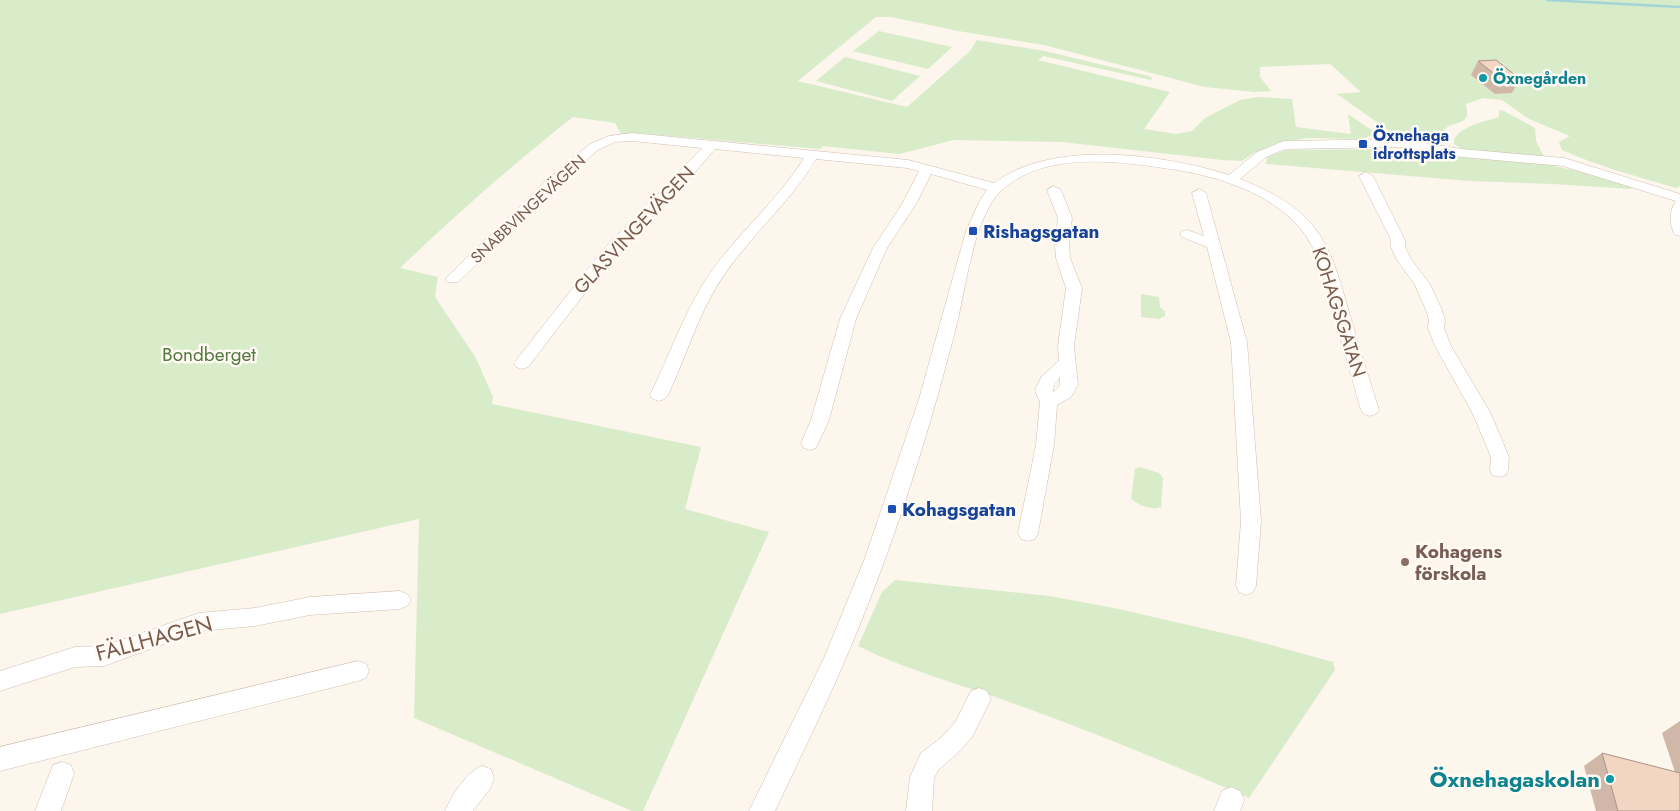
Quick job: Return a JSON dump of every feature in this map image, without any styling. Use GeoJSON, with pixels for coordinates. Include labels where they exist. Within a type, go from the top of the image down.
{"type":"FeatureCollection","features":[{"type":"Feature","properties":{"kind":"street","name":"SNABBVINGEVÄGEN"},"geometry":{"type":"LineString","coordinates":[[453,279],[553,182],[594,147],[603,142],[613,138],[632,137],[711,145]]}},
{"type":"Feature","properties":{"kind":"street"},"geometry":{"type":"LineString","coordinates":[[1231,180],[1257,156],[1270,148],[1284,145],[1399,143],[1462,153],[1564,162],[1680,198]]}},
{"type":"Feature","properties":{"kind":"street"},"geometry":{"type":"LineString","coordinates":[[711,145],[908,164],[996,188]]}},
{"type":"Feature","properties":{"kind":"street","name":"GLASVINGEVÄGEN"},"geometry":{"type":"LineString","coordinates":[[522,363],[584,282],[620,240],[668,195],[711,145]]}},
{"type":"Feature","properties":{"kind":"street"},"geometry":{"type":"LineString","coordinates":[[658,395],[672,371],[697,309],[718,272],[788,190],[812,155]]}},
{"type":"Feature","properties":{"kind":"street","name":"KOHAGSGATAN"},"geometry":{"type":"LineString","coordinates":[[762,811],[814,707],[845,636],[920,429],[969,244],[983,204],[996,188],[1023,171],[1049,163],[1095,158],[1187,168],[1231,180],[1272,199],[1306,226],[1319,245],[1328,269],[1370,410]]}},
{"type":"Feature","properties":{"kind":"street"},"geometry":{"type":"LineString","coordinates":[[810,443],[820,420],[848,319],[880,248],[909,204],[927,169]]}},
{"type":"Feature","properties":{"kind":"street"},"geometry":{"type":"LineString","coordinates":[[1366,176],[1398,240],[1398,247],[1404,260],[1422,284],[1438,320],[1436,328],[1443,346],[1482,414],[1500,457],[1499,470]]}},
{"type":"Feature","properties":{"kind":"street"},"geometry":{"type":"LineString","coordinates":[[1028,533],[1047,430],[1045,420],[1049,402],[1045,397],[1045,387],[1048,377],[1066,364],[1066,346],[1074,288],[1063,258],[1062,244],[1065,218],[1054,190]]}},
{"type":"Feature","properties":{"kind":"street"},"geometry":{"type":"LineString","coordinates":[[1199,193],[1239,342],[1251,521],[1246,586]]}},
{"type":"Feature","properties":{"kind":"street"},"geometry":{"type":"LineString","coordinates":[[1680,204],[1677,211],[1680,232]]}},
{"type":"Feature","properties":{"kind":"street"},"geometry":{"type":"LineString","coordinates":[[1187,234],[1214,245]]}},
{"type":"Feature","properties":{"kind":"street","name":"FÄLLHAGEN"},"geometry":{"type":"LineString","coordinates":[[0,681],[75,657],[104,656],[199,622],[255,617],[310,606],[400,600]]}},
{"type":"Feature","properties":{"kind":"street"},"geometry":{"type":"LineString","coordinates":[[0,759],[358,671]]}},
{"type":"Feature","properties":{"kind":"street"},"geometry":{"type":"LineString","coordinates":[[919,811],[922,778],[930,761],[950,745],[964,729],[979,699]]}},
{"type":"Feature","properties":{"kind":"street"},"geometry":{"type":"LineString","coordinates":[[48,811],[62,774]]}},
{"type":"Feature","properties":{"kind":"street"},"geometry":{"type":"LineString","coordinates":[[458,811],[482,778]]}},
{"type":"Feature","properties":{"kind":"green space","name":"Bondberget"},"geometry":{"type":"Polygon","coordinates":[[[0,0],[1680,0],[1680,186],[1676,188],[1633,175],[1562,150],[1559,142],[1570,136],[1529,119],[1502,100],[1483,98],[1466,104],[1467,116],[1465,120],[1446,128],[1441,137],[1442,146],[1436,146],[1391,132],[1337,94],[1361,92],[1330,64],[1260,67],[1260,77],[1271,91],[1255,92],[1205,87],[1044,45],[958,31],[891,17],[876,17],[798,81],[907,107],[970,51],[977,40],[1045,51],[1149,76],[1152,78],[1151,80],[1043,56],[1038,60],[1170,92],[1144,129],[1176,134],[1192,131],[1205,118],[1240,100],[1258,97],[1292,99],[1296,127],[1351,134],[1348,114],[1373,131],[1372,135],[1363,139],[1307,138],[1277,143],[1254,153],[1242,161],[1062,142],[954,140],[899,154],[823,146],[820,149],[636,133],[624,140],[615,123],[573,117],[485,190],[400,268],[438,277],[435,297],[476,358],[493,397],[492,404],[701,447],[685,509],[769,532],[643,811],[632,811],[414,718],[419,519],[0,614],[0,0]]]}},
{"type":"Feature","properties":{"kind":"green space"},"geometry":{"type":"Polygon","coordinates":[[[879,31],[952,47],[928,69],[853,51],[879,31]]]}},
{"type":"Feature","properties":{"kind":"green space"},"geometry":{"type":"Polygon","coordinates":[[[845,57],[920,76],[892,101],[816,81],[845,57]]]}},
{"type":"Feature","properties":{"kind":"green space"},"geometry":{"type":"Polygon","coordinates":[[[1499,110],[1535,128],[1536,141],[1544,157],[1462,149],[1454,144],[1457,135],[1468,127],[1499,117],[1499,110]]]}},
{"type":"Feature","properties":{"kind":"green space"},"geometry":{"type":"Polygon","coordinates":[[[1404,149],[1534,162],[1578,171],[1631,187],[1631,189],[1469,181],[1266,164],[1267,157],[1286,150],[1404,149]]]}},
{"type":"Feature","properties":{"kind":"green space"},"geometry":{"type":"Polygon","coordinates":[[[1141,294],[1159,297],[1160,307],[1165,311],[1165,316],[1159,319],[1141,317],[1141,294]]]}},
{"type":"Feature","properties":{"kind":"green space"},"geometry":{"type":"Polygon","coordinates":[[[1140,467],[1159,473],[1163,478],[1161,507],[1145,507],[1131,499],[1135,469],[1140,467]]]}},
{"type":"Feature","properties":{"kind":"green space"},"geometry":{"type":"Polygon","coordinates":[[[895,580],[1049,596],[1114,608],[1245,638],[1333,662],[1335,670],[1249,798],[1103,738],[1015,704],[916,670],[858,646],[882,592],[895,580]]]}},
{"type":"Feature","properties":{"kind":"building"},"geometry":{"type":"Polygon","coordinates":[[[1496,60],[1520,79],[1502,80],[1478,61],[1496,60]]]}},
{"type":"Feature","properties":{"kind":"building"},"geometry":{"type":"Polygon","coordinates":[[[1602,753],[1680,773],[1680,811],[1618,811],[1602,753]]]}},
{"type":"Feature","properties":{"kind":"waterway"},"geometry":{"type":"LineString","coordinates":[[1547,0],[1680,7]]}},
{"type":"Feature","properties":{"kind":"place","name":"Öxnegården"},"geometry":{"type":"Point","coordinates":[1483,78]}},
{"type":"Feature","properties":{"kind":"place","name":"Öxnehaga idrottsplats"},"geometry":{"type":"Point","coordinates":[1363,144]}},
{"type":"Feature","properties":{"kind":"place","name":"Rishagsgatan"},"geometry":{"type":"Point","coordinates":[973,231]}},
{"type":"Feature","properties":{"kind":"place","name":"Kohagsgatan"},"geometry":{"type":"Point","coordinates":[892,509]}},
{"type":"Feature","properties":{"kind":"place","name":"Kohagens förskola"},"geometry":{"type":"Point","coordinates":[1405,562]}},
{"type":"Feature","properties":{"kind":"place","name":"Öxnehagaskolan"},"geometry":{"type":"Point","coordinates":[1610,779]}}]}
